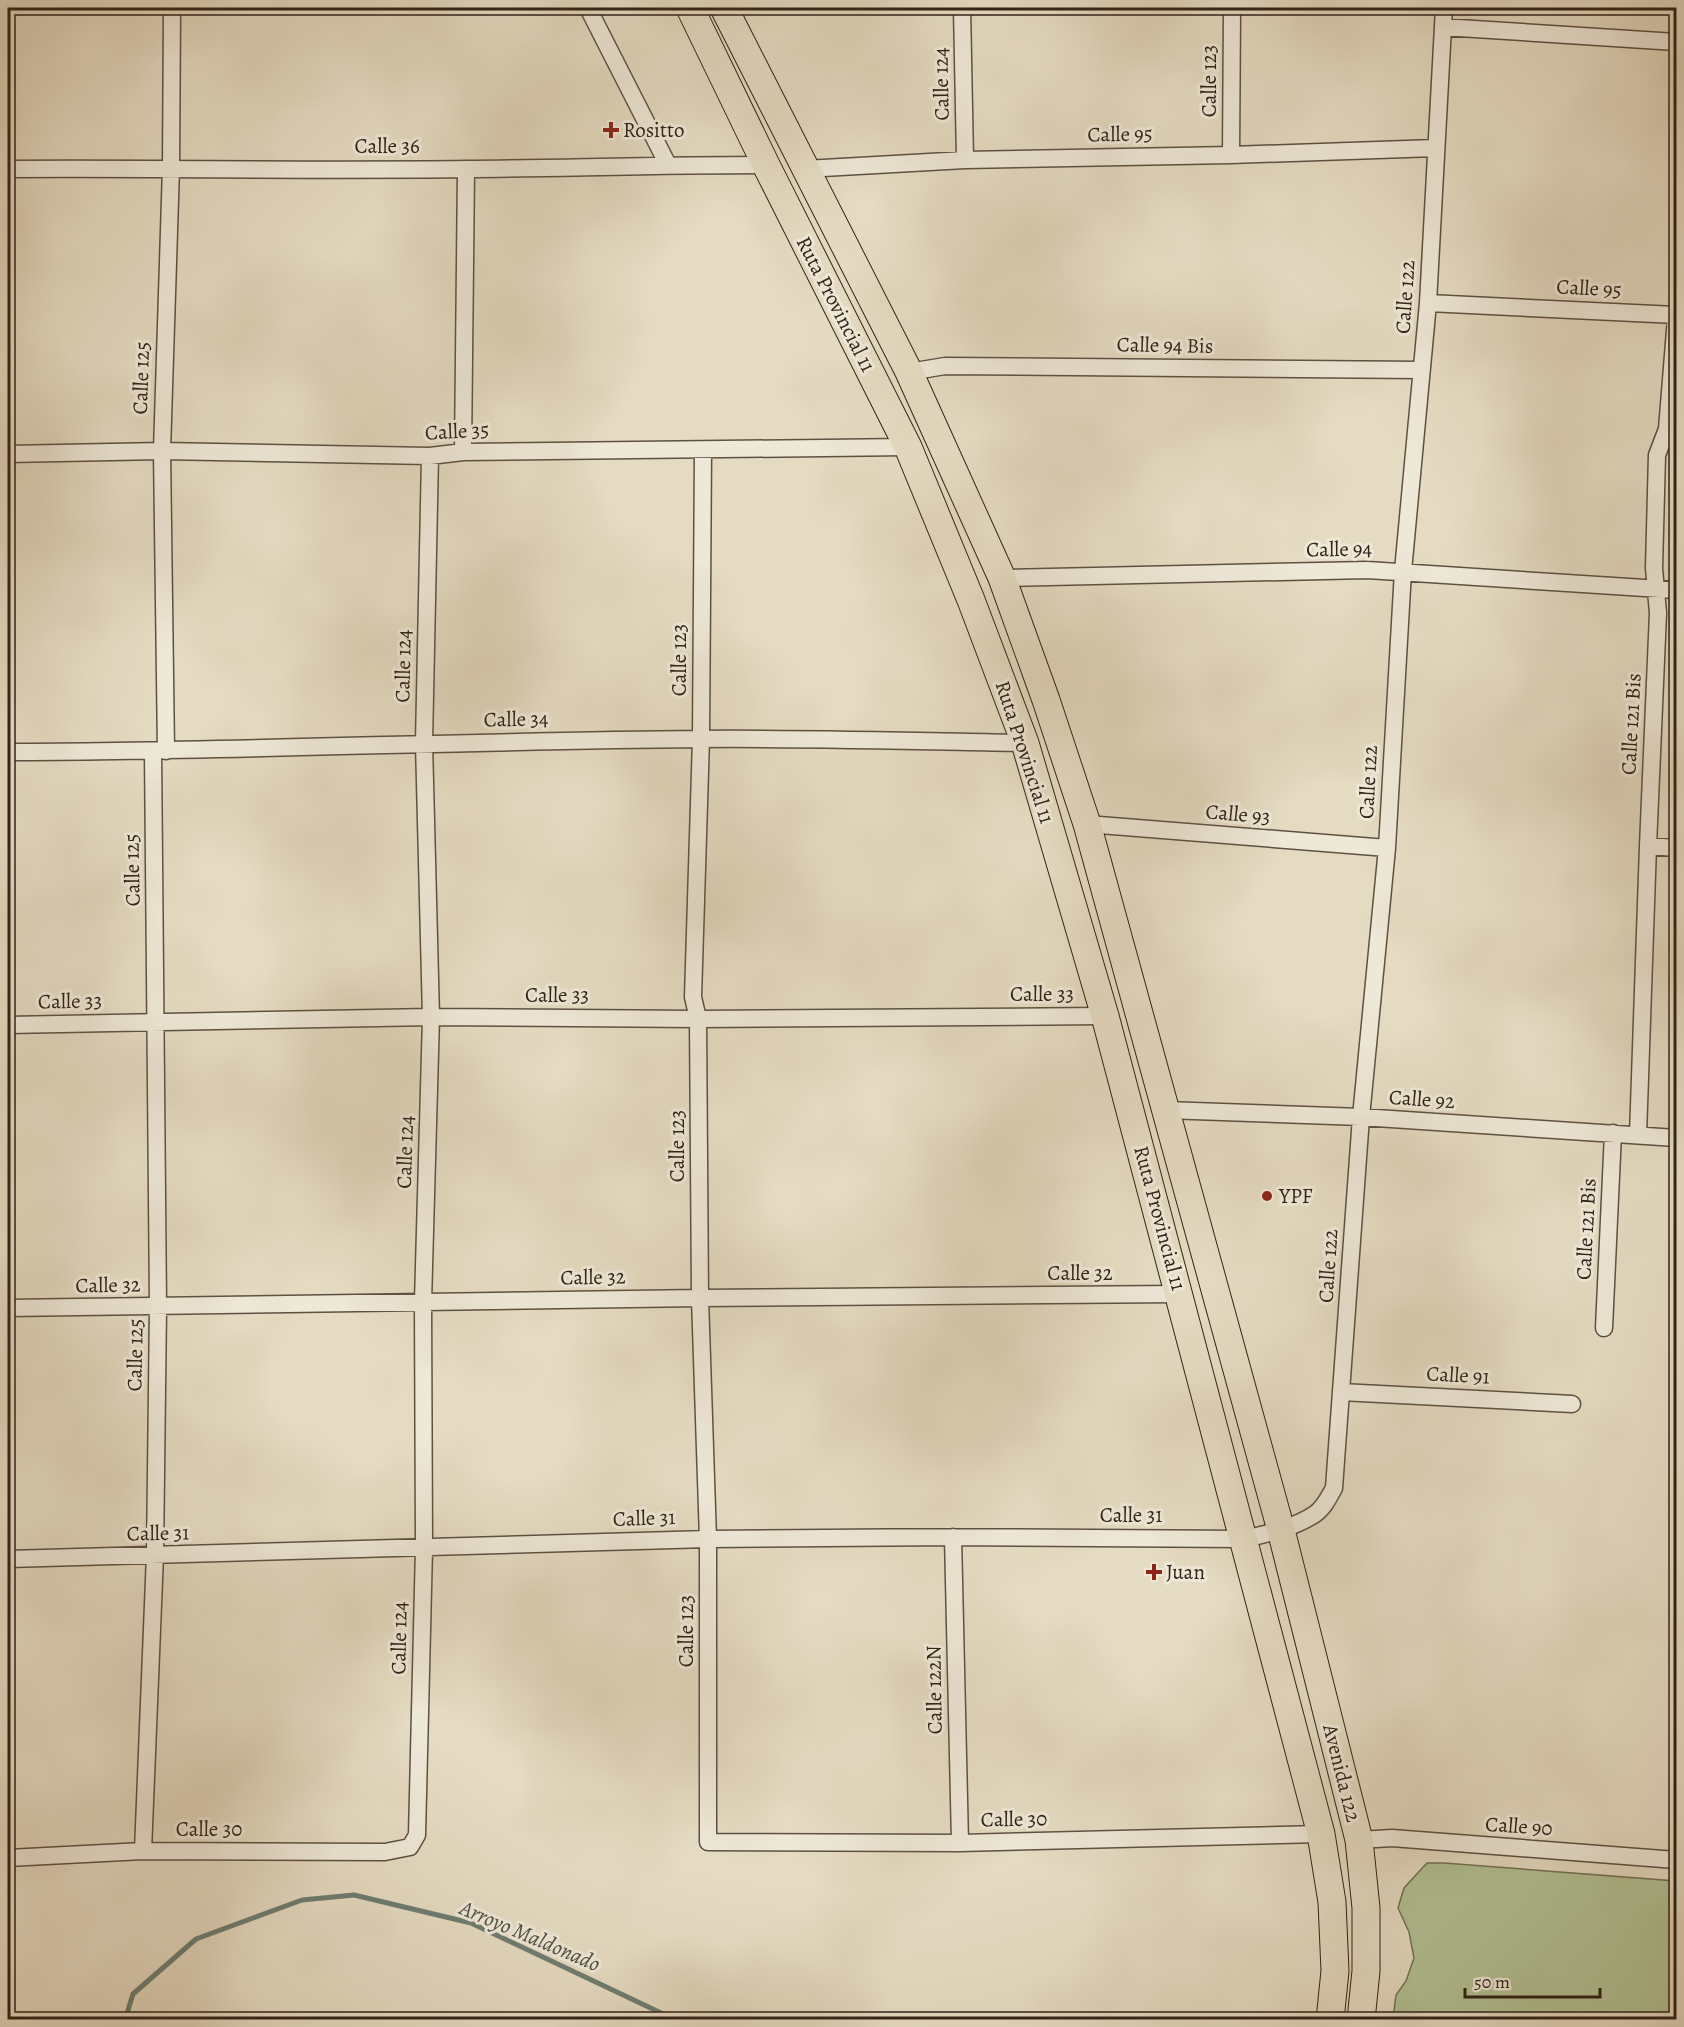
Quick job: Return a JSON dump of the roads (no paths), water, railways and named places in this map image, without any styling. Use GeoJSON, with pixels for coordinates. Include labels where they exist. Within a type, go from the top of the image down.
{"type":"FeatureCollection","features":[{"type":"Feature","properties":{"kind":"main road","name":"Ruta Provincial 11"},"geometry":{"type":"LineString","coordinates":[[690,8],[908,447],[971,600],[1025,743],[1105,1016],[1245,1539]]}},
{"type":"Feature","properties":{"kind":"main road","name":"Ruta Provincial 11"},"geometry":{"type":"LineString","coordinates":[[724,8],[909,372],[1002,578],[1087,824],[1281,1530]]}},
{"type":"Feature","properties":{"kind":"main road","name":"Avenida 122"},"geometry":{"type":"LineString","coordinates":[[1281,1530],[1359,1840],[1366,1908],[1366,1971],[1361,2019]]}},
{"type":"Feature","properties":{"kind":"main road","name":"Avenida 122"},"geometry":{"type":"LineString","coordinates":[[1245,1539],[1321,1834],[1332,1902],[1335,1971],[1330,2019]]}},
{"type":"Feature","properties":{"kind":"street","name":"Calle 125"},"geometry":{"type":"LineString","coordinates":[[143,1851],[154,1555],[158,1307],[157,1022],[162,451],[171,168],[172,8]]}},
{"type":"Feature","properties":{"kind":"street"},"geometry":{"type":"LineString","coordinates":[[588,8],[668,165]]}},
{"type":"Feature","properties":{"kind":"street","name":"Calle 124"},"geometry":{"type":"LineString","coordinates":[[962,8],[965,160]]}},
{"type":"Feature","properties":{"kind":"street","name":"Calle 123"},"geometry":{"type":"LineString","coordinates":[[1231,155],[1232,8]]}},
{"type":"Feature","properties":{"kind":"street","name":"Calle 122"},"geometry":{"type":"LineString","coordinates":[[1281,1530],[1316,1514],[1326,1503],[1334,1488],[1361,1117],[1387,848],[1403,571],[1428,303],[1444,8]]}},
{"type":"Feature","properties":{"kind":"street"},"geometry":{"type":"LineString","coordinates":[[1443,27],[1677,42]]}},
{"type":"Feature","properties":{"kind":"street","name":"Calle 95"},"geometry":{"type":"LineString","coordinates":[[806,169],[965,160],[1436,148]]}},
{"type":"Feature","properties":{"kind":"street","name":"Calle 36"},"geometry":{"type":"LineString","coordinates":[[8,169],[466,169],[766,165]]}},
{"type":"Feature","properties":{"kind":"street"},"geometry":{"type":"LineString","coordinates":[[463,452],[466,169]]}},
{"type":"Feature","properties":{"kind":"street","name":"Calle 95"},"geometry":{"type":"LineString","coordinates":[[1428,303],[1677,316]]}},
{"type":"Feature","properties":{"kind":"street","name":"Calle 121 Bis"},"geometry":{"type":"LineString","coordinates":[[1638,1135],[1658,613],[1654,568],[1658,455],[1666,429],[1677,316]]}},
{"type":"Feature","properties":{"kind":"street","name":"Calle 94 Bis"},"geometry":{"type":"LineString","coordinates":[[909,372],[945,366],[1421,370]]}},
{"type":"Feature","properties":{"kind":"street","name":"Calle 35"},"geometry":{"type":"LineString","coordinates":[[8,454],[162,451],[430,456],[463,452],[908,447]]}},
{"type":"Feature","properties":{"kind":"street","name":"Calle 123"},"geometry":{"type":"LineString","coordinates":[[703,450],[701,739],[693,997],[698,1019],[700,1298],[708,1539],[708,1842]]}},
{"type":"Feature","properties":{"kind":"street","name":"Calle 124"},"geometry":{"type":"LineString","coordinates":[[410,1847],[417,1835],[424,1548],[423,1302],[431,1017],[424,743],[430,456]]}},
{"type":"Feature","properties":{"kind":"street","name":"Calle 94"},"geometry":{"type":"LineString","coordinates":[[1002,578],[1367,570],[1677,590]]}},
{"type":"Feature","properties":{"kind":"street","name":"Calle 34"},"geometry":{"type":"LineString","coordinates":[[8,752],[159,751],[424,743],[701,739],[1025,743]]}},
{"type":"Feature","properties":{"kind":"street","name":"Calle 93"},"geometry":{"type":"LineString","coordinates":[[1087,824],[1387,848]]}},
{"type":"Feature","properties":{"kind":"street"},"geometry":{"type":"LineString","coordinates":[[1648,846],[1677,848]]}},
{"type":"Feature","properties":{"kind":"street","name":"Calle 33"},"geometry":{"type":"LineString","coordinates":[[8,1025],[431,1017],[698,1019],[1105,1016]]}},
{"type":"Feature","properties":{"kind":"street","name":"Calle 92"},"geometry":{"type":"LineString","coordinates":[[1165,1110],[1361,1117],[1677,1138]]}},
{"type":"Feature","properties":{"kind":"street","name":"Calle 121 Bis"},"geometry":{"type":"LineString","coordinates":[[1604,1328],[1613,1133]]}},
{"type":"Feature","properties":{"kind":"street","name":"Calle 32"},"geometry":{"type":"LineString","coordinates":[[8,1308],[1180,1294]]}},
{"type":"Feature","properties":{"kind":"street","name":"Calle 91"},"geometry":{"type":"LineString","coordinates":[[1341,1392],[1572,1404]]}},
{"type":"Feature","properties":{"kind":"street","name":"Calle 31"},"geometry":{"type":"LineString","coordinates":[[8,1559],[708,1539],[953,1537],[1245,1539],[1281,1530]]}},
{"type":"Feature","properties":{"kind":"street","name":"Calle 122N"},"geometry":{"type":"LineString","coordinates":[[953,1537],[960,1843]]}},
{"type":"Feature","properties":{"kind":"street","name":"Calle 30"},"geometry":{"type":"LineString","coordinates":[[708,1842],[960,1843],[1321,1834]]}},
{"type":"Feature","properties":{"kind":"street","name":"Calle 90"},"geometry":{"type":"LineString","coordinates":[[1359,1840],[1392,1839],[1677,1860]]}},
{"type":"Feature","properties":{"kind":"street","name":"Calle 30"},"geometry":{"type":"LineString","coordinates":[[8,1858],[143,1851],[385,1852],[410,1847]]}},
{"type":"Feature","properties":{"kind":"waterway","name":"Arroyo Maldonado"},"geometry":{"type":"LineString","coordinates":[[125,2020],[133,1994],[196,1939],[302,1900],[354,1895],[471,1923],[676,2020]]}},
{"type":"Feature","properties":{"kind":"place","name":"Rositto"},"geometry":{"type":"Point","coordinates":[611,130]}},
{"type":"Feature","properties":{"kind":"place","name":"YPF"},"geometry":{"type":"Point","coordinates":[1267,1196]}},
{"type":"Feature","properties":{"kind":"place","name":"Juan"},"geometry":{"type":"Point","coordinates":[1154,1572]}}]}
